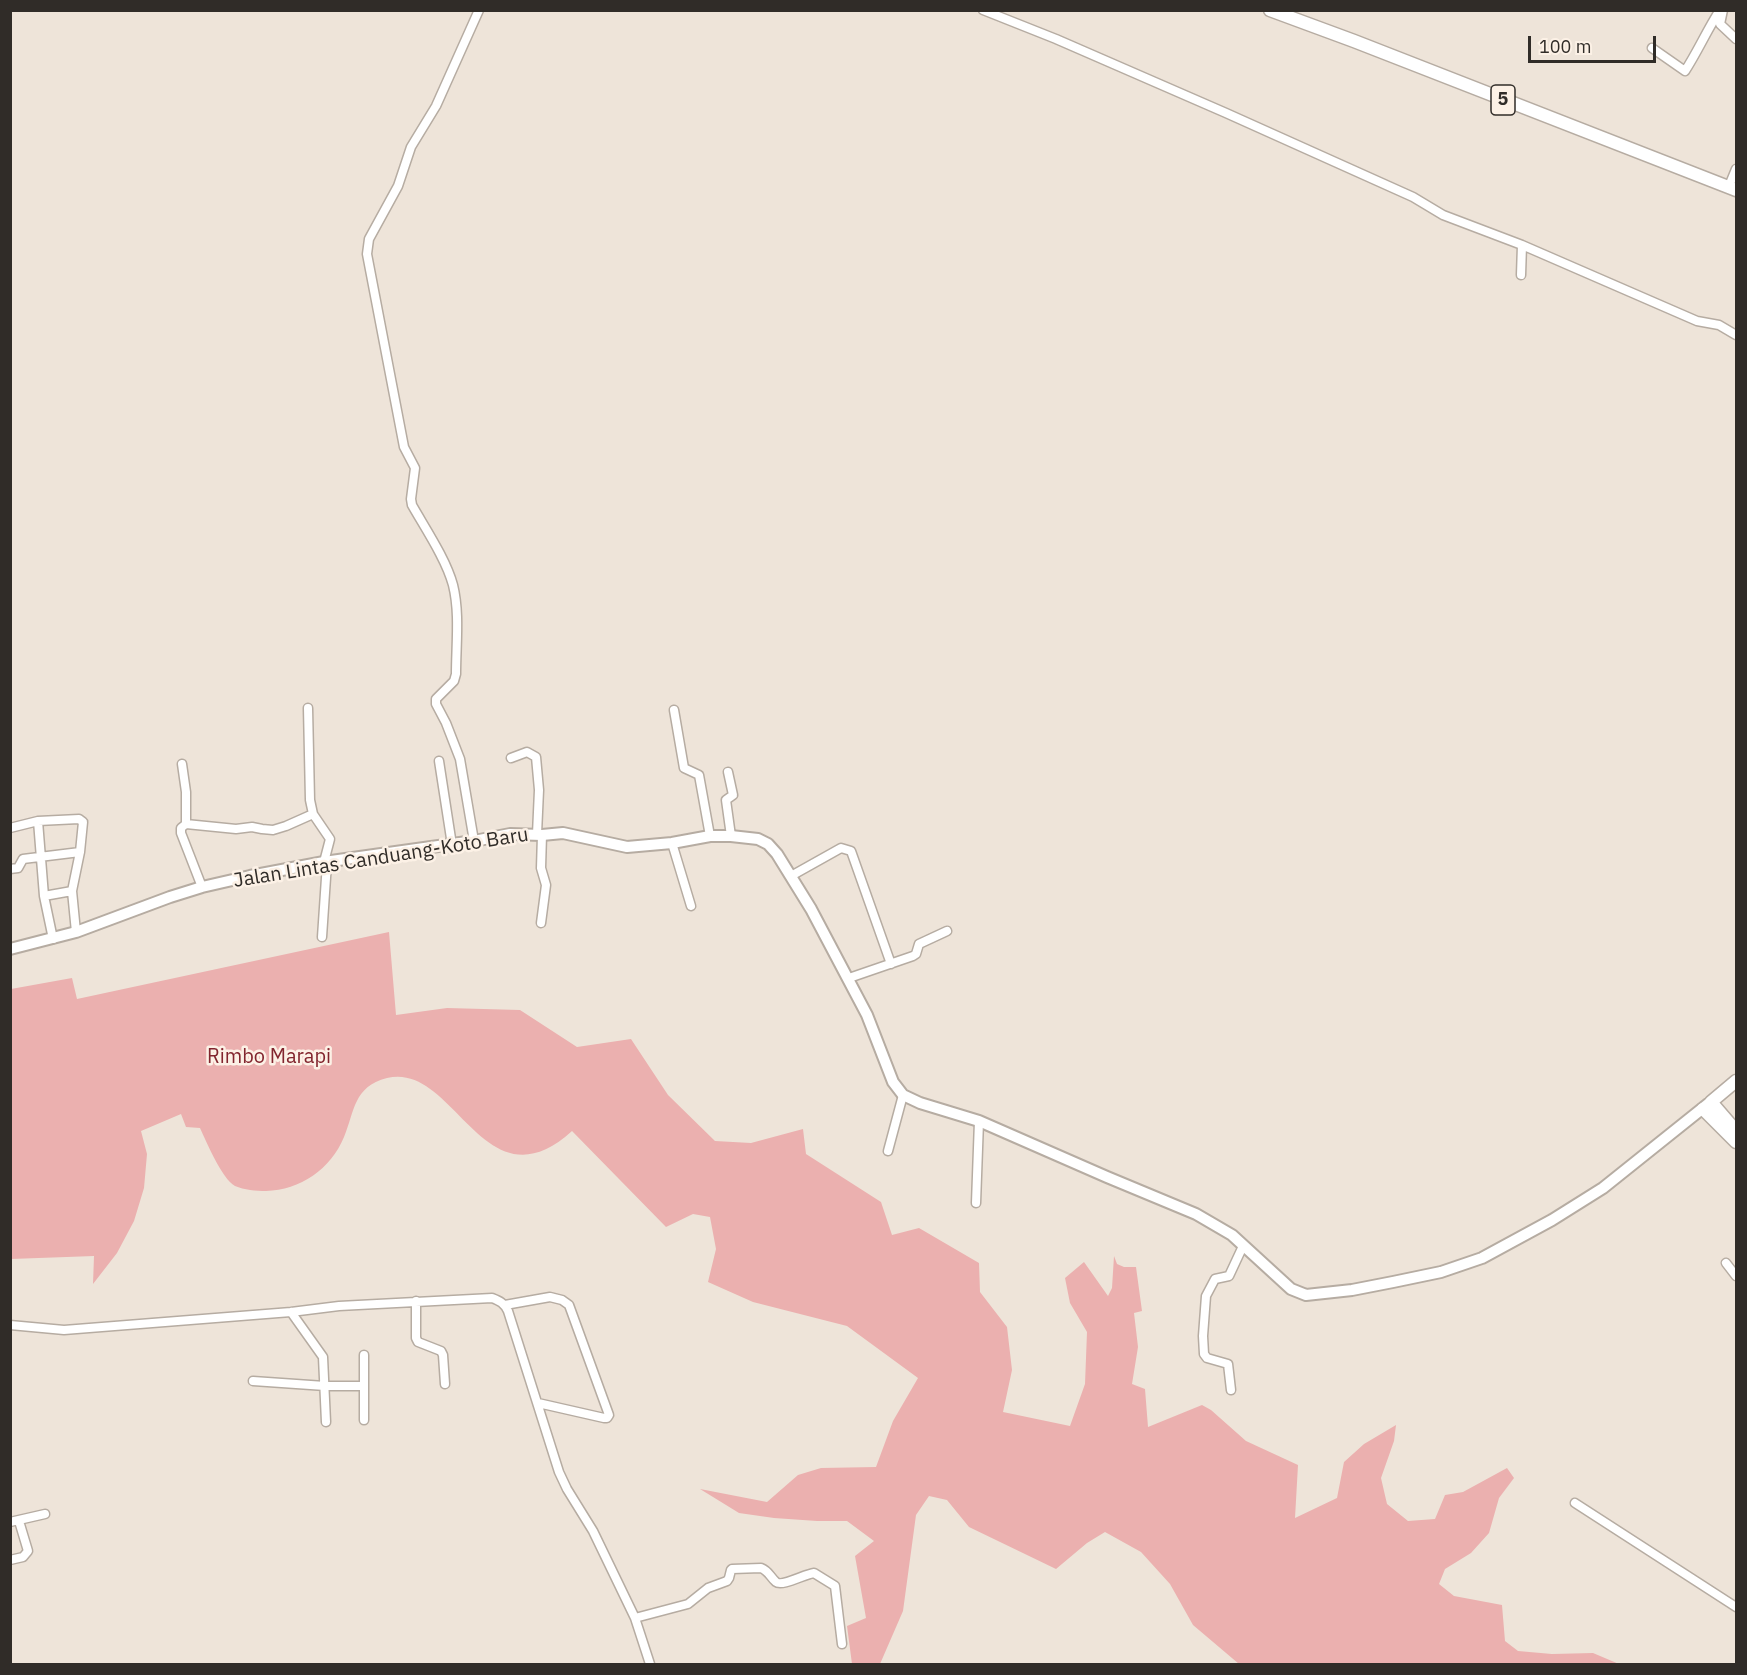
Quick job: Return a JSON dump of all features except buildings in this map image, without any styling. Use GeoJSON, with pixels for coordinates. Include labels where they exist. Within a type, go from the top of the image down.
{"type":"FeatureCollection","features":[{"type":"Feature","properties":{"kind":"highway","name":"5"},"geometry":{"type":"LineString","coordinates":[[1270,10],[1733,188]]}},
{"type":"Feature","properties":{"kind":"highway"},"geometry":{"type":"LineString","coordinates":[[1707,1106],[1737,1080]]}},
{"type":"Feature","properties":{"kind":"highway"},"geometry":{"type":"LineString","coordinates":[[1707,1106],[1737,1131]]}},
{"type":"Feature","properties":{"kind":"highway"},"geometry":{"type":"LineString","coordinates":[[1707,1106],[1737,1142]]}},
{"type":"Feature","properties":{"kind":"main road","name":"Jalan Lintas Canduang-Koto Baru"},"geometry":{"type":"LineString","coordinates":[[10,949],[76,932],[202,887],[325,863],[452,845],[510,834],[563,833],[627,847],[672,843],[710,836],[750,838],[763,842],[785,865],[849,978],[874,1030],[893,1082],[903,1095]]}},
{"type":"Feature","properties":{"kind":"main road"},"geometry":{"type":"LineString","coordinates":[[903,1095],[920,1103],[979,1121],[1196,1214],[1232,1235],[1291,1289],[1305,1294],[1353,1290],[1455,1268],[1482,1258],[1580,1203],[1621,1175],[1707,1106]]}},
{"type":"Feature","properties":{"kind":"street"},"geometry":{"type":"LineString","coordinates":[[474,841],[460,759],[436,704],[436,699],[454,681],[456,674],[456,604],[452,583],[444,564],[412,504],[415,468],[404,447],[367,254],[369,240],[398,186],[411,147],[436,106],[479,10]]}},
{"type":"Feature","properties":{"kind":"street"},"geometry":{"type":"LineString","coordinates":[[983,10],[1226,113],[1413,197],[1443,215],[1522,245],[1697,321],[1719,325],[1737,335]]}},
{"type":"Feature","properties":{"kind":"street"},"geometry":{"type":"LineString","coordinates":[[1721,10],[1720,24],[1737,39]]}},
{"type":"Feature","properties":{"kind":"street"},"geometry":{"type":"LineString","coordinates":[[1652,48],[1684,71],[1697,52],[1709,26],[1721,10]]}},
{"type":"Feature","properties":{"kind":"street"},"geometry":{"type":"LineString","coordinates":[[1733,188],[1737,169]]}},
{"type":"Feature","properties":{"kind":"street"},"geometry":{"type":"LineString","coordinates":[[1521,275],[1522,245]]}},
{"type":"Feature","properties":{"kind":"street"},"geometry":{"type":"LineString","coordinates":[[309,708],[310,801],[313,814],[330,839],[325,863],[322,937]]}},
{"type":"Feature","properties":{"kind":"street"},"geometry":{"type":"LineString","coordinates":[[674,711],[684,768],[699,775],[710,836]]}},
{"type":"Feature","properties":{"kind":"street"},"geometry":{"type":"LineString","coordinates":[[511,758],[527,752],[536,757],[539,834],[546,885],[541,923]]}},
{"type":"Feature","properties":{"kind":"street"},"geometry":{"type":"LineString","coordinates":[[439,761],[452,845]]}},
{"type":"Feature","properties":{"kind":"street"},"geometry":{"type":"LineString","coordinates":[[182,764],[186,792],[186,824]]}},
{"type":"Feature","properties":{"kind":"street"},"geometry":{"type":"LineString","coordinates":[[728,772],[733,795],[726,800],[731,836]]}},
{"type":"Feature","properties":{"kind":"street"},"geometry":{"type":"LineString","coordinates":[[202,887],[182,838],[181,828],[186,824],[273,830],[313,814]]}},
{"type":"Feature","properties":{"kind":"street"},"geometry":{"type":"LineString","coordinates":[[10,828],[38,821],[79,819],[83,822],[72,891],[76,932]]}},
{"type":"Feature","properties":{"kind":"street"},"geometry":{"type":"LineString","coordinates":[[38,821],[44,896],[53,939]]}},
{"type":"Feature","properties":{"kind":"street"},"geometry":{"type":"LineString","coordinates":[[672,843],[691,906]]}},
{"type":"Feature","properties":{"kind":"street"},"geometry":{"type":"LineString","coordinates":[[791,876],[841,848],[851,851],[891,964]]}},
{"type":"Feature","properties":{"kind":"street"},"geometry":{"type":"LineString","coordinates":[[10,869],[18,868],[23,859],[80,852]]}},
{"type":"Feature","properties":{"kind":"street"},"geometry":{"type":"LineString","coordinates":[[44,896],[72,891]]}},
{"type":"Feature","properties":{"kind":"street"},"geometry":{"type":"LineString","coordinates":[[849,978],[916,954],[919,944],[946,931]]}},
{"type":"Feature","properties":{"kind":"street"},"geometry":{"type":"LineString","coordinates":[[888,1151],[903,1095]]}},
{"type":"Feature","properties":{"kind":"street"},"geometry":{"type":"LineString","coordinates":[[976,1203],[979,1121]]}},
{"type":"Feature","properties":{"kind":"street"},"geometry":{"type":"LineString","coordinates":[[1231,1390],[1228,1364],[1206,1358],[1204,1354],[1206,1296],[1215,1279],[1229,1276],[1243,1246]]}},
{"type":"Feature","properties":{"kind":"street"},"geometry":{"type":"LineString","coordinates":[[1726,1263],[1737,1276]]}},
{"type":"Feature","properties":{"kind":"street"},"geometry":{"type":"LineString","coordinates":[[505,1305],[550,1297],[562,1300],[569,1305],[609,1415],[604,1418],[538,1403]]}},
{"type":"Feature","properties":{"kind":"street"},"geometry":{"type":"LineString","coordinates":[[10,1325],[64,1330],[291,1312],[339,1306],[492,1298],[500,1300],[505,1305],[559,1472],[593,1531],[634,1618],[650,1665]]}},
{"type":"Feature","properties":{"kind":"street"},"geometry":{"type":"LineString","coordinates":[[416,1301],[417,1338],[422,1344],[441,1351],[446,1384]]}},
{"type":"Feature","properties":{"kind":"street"},"geometry":{"type":"LineString","coordinates":[[291,1312],[323,1357],[326,1422]]}},
{"type":"Feature","properties":{"kind":"street"},"geometry":{"type":"LineString","coordinates":[[364,1355],[364,1420]]}},
{"type":"Feature","properties":{"kind":"street"},"geometry":{"type":"LineString","coordinates":[[253,1381],[363,1386]]}},
{"type":"Feature","properties":{"kind":"street"},"geometry":{"type":"LineString","coordinates":[[1575,1503],[1737,1607]]}},
{"type":"Feature","properties":{"kind":"street"},"geometry":{"type":"LineString","coordinates":[[10,1560],[23,1557],[28,1551],[15,1522],[45,1514]]}},
{"type":"Feature","properties":{"kind":"street"},"geometry":{"type":"LineString","coordinates":[[634,1618],[688,1604],[708,1588],[728,1580],[732,1569],[762,1568],[775,1581],[782,1584],[814,1573],[835,1586],[842,1644]]}},
{"type":"Feature","properties":{"kind":"green space","name":"Rimbo Marapi"},"geometry":{"type":"Polygon","coordinates":[[[389,932],[396,1015],[447,1008],[520,1010],[577,1047],[631,1039],[668,1095],[715,1141],[751,1143],[803,1129],[806,1154],[881,1202],[892,1235],[919,1228],[979,1263],[980,1292],[1007,1327],[1012,1370],[1003,1412],[1070,1426],[1085,1384],[1087,1332],[1070,1303],[1065,1278],[1084,1262],[1108,1296],[1112,1288],[1114,1256],[1117,1264],[1124,1267],[1136,1267],[1142,1311],[1134,1313],[1138,1347],[1132,1384],[1145,1389],[1148,1427],[1202,1405],[1211,1410],[1246,1441],[1298,1465],[1295,1518],[1337,1498],[1344,1462],[1364,1444],[1396,1425],[1394,1441],[1381,1478],[1387,1504],[1408,1521],[1435,1519],[1445,1495],[1463,1492],[1507,1468],[1514,1478],[1499,1498],[1489,1533],[1471,1553],[1445,1569],[1439,1584],[1454,1596],[1502,1605],[1505,1641],[1518,1651],[1552,1654],[1593,1653],[1619,1664],[1239,1664],[1193,1625],[1170,1584],[1141,1552],[1105,1532],[1087,1543],[1056,1569],[969,1527],[947,1500],[929,1496],[916,1515],[903,1611],[880,1664],[852,1664],[847,1626],[866,1618],[855,1556],[874,1541],[847,1521],[774,1518],[739,1513],[700,1489],[767,1502],[798,1475],[821,1468],[876,1467],[893,1421],[918,1378],[847,1326],[753,1302],[708,1282],[716,1249],[710,1217],[693,1214],[666,1227],[572,1131],[542,1151],[516,1154],[493,1145],[432,1090],[411,1079],[387,1078],[367,1087],[357,1101],[344,1137],[331,1159],[313,1176],[279,1190],[254,1190],[235,1186],[220,1168],[200,1128],[186,1127],[181,1114],[141,1131],[147,1154],[144,1188],[134,1221],[117,1253],[93,1284],[94,1256],[11,1259],[11,989],[72,978],[77,999],[389,932]]]}}]}
